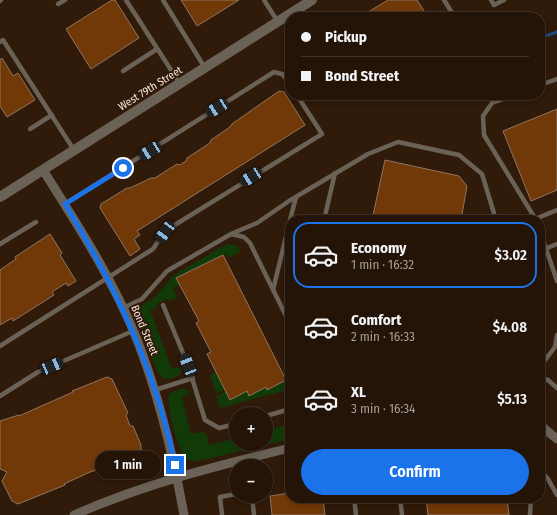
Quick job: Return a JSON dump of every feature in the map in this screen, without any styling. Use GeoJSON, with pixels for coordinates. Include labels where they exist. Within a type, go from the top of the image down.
{"type":"FeatureCollection","features":[{"type":"Feature","properties":{"kind":"street","name":"West 79th Street"},"geometry":{"type":"LineString","coordinates":[[293,12],[312,0]]}},
{"type":"Feature","properties":{"kind":"street","name":"West 79th Street"},"geometry":{"type":"LineString","coordinates":[[0,197],[285,17]]}},
{"type":"Feature","properties":{"kind":"street","name":"Bond Street"},"geometry":{"type":"LineString","coordinates":[[43,170],[65,204],[108,278],[133,331],[164,416],[184,515]]}},
{"type":"Feature","properties":{"kind":"street"},"geometry":{"type":"LineString","coordinates":[[545,429],[557,439]]}},
{"type":"Feature","properties":{"kind":"street"},"geometry":{"type":"LineString","coordinates":[[74,515],[105,501],[177,476],[285,449]]}},
{"type":"Feature","properties":{"kind":"lane"},"geometry":{"type":"LineString","coordinates":[[58,4],[65,0]]}},
{"type":"Feature","properties":{"kind":"lane"},"geometry":{"type":"LineString","coordinates":[[126,0],[180,84]]}},
{"type":"Feature","properties":{"kind":"lane"},"geometry":{"type":"LineString","coordinates":[[163,0],[205,68]]}},
{"type":"Feature","properties":{"kind":"lane"},"geometry":{"type":"LineString","coordinates":[[264,0],[278,22]]}},
{"type":"Feature","properties":{"kind":"lane"},"geometry":{"type":"LineString","coordinates":[[444,0],[452,12]]}},
{"type":"Feature","properties":{"kind":"lane"},"geometry":{"type":"LineString","coordinates":[[491,0],[494,5],[504,0]]}},
{"type":"Feature","properties":{"kind":"lane"},"geometry":{"type":"LineString","coordinates":[[0,42],[3,40],[74,150]]}},
{"type":"Feature","properties":{"kind":"lane"},"geometry":{"type":"LineString","coordinates":[[123,71],[157,49]]}},
{"type":"Feature","properties":{"kind":"lane"},"geometry":{"type":"LineString","coordinates":[[65,204],[274,72],[282,74],[285,77]]}},
{"type":"Feature","properties":{"kind":"lane"},"geometry":{"type":"LineString","coordinates":[[545,83],[557,79]]}},
{"type":"Feature","properties":{"kind":"lane"},"geometry":{"type":"LineString","coordinates":[[0,346],[153,249],[165,232],[322,134],[300,100]]}},
{"type":"Feature","properties":{"kind":"lane"},"geometry":{"type":"LineString","coordinates":[[500,100],[492,103],[483,116],[484,135],[532,215]]}},
{"type":"Feature","properties":{"kind":"lane"},"geometry":{"type":"LineString","coordinates":[[30,129],[52,115]]}},
{"type":"Feature","properties":{"kind":"lane"},"geometry":{"type":"LineString","coordinates":[[123,308],[142,299],[167,271],[231,234],[257,223],[296,196],[368,154],[398,142],[459,155],[482,174],[494,215]]}},
{"type":"Feature","properties":{"kind":"lane"},"geometry":{"type":"LineString","coordinates":[[325,215],[335,173]]}},
{"type":"Feature","properties":{"kind":"lane"},"geometry":{"type":"LineString","coordinates":[[291,215],[296,196]]}},
{"type":"Feature","properties":{"kind":"lane"},"geometry":{"type":"LineString","coordinates":[[545,215],[557,210]]}},
{"type":"Feature","properties":{"kind":"lane"},"geometry":{"type":"LineString","coordinates":[[0,244],[36,222]]}},
{"type":"Feature","properties":{"kind":"lane"},"geometry":{"type":"LineString","coordinates":[[231,234],[244,237],[250,243],[285,314]]}},
{"type":"Feature","properties":{"kind":"lane"},"geometry":{"type":"LineString","coordinates":[[273,290],[285,241]]}},
{"type":"Feature","properties":{"kind":"lane"},"geometry":{"type":"LineString","coordinates":[[545,243],[557,278]]}},
{"type":"Feature","properties":{"kind":"lane"},"geometry":{"type":"LineString","coordinates":[[547,248],[557,244]]}},
{"type":"Feature","properties":{"kind":"lane"},"geometry":{"type":"LineString","coordinates":[[163,305],[193,378],[204,420],[219,428],[229,426]]}},
{"type":"Feature","properties":{"kind":"lane"},"geometry":{"type":"LineString","coordinates":[[0,396],[38,372],[133,331]]}},
{"type":"Feature","properties":{"kind":"lane"},"geometry":{"type":"LineString","coordinates":[[545,360],[555,347],[557,335]]}},
{"type":"Feature","properties":{"kind":"lane"},"geometry":{"type":"LineString","coordinates":[[155,390],[193,378]]}},
{"type":"Feature","properties":{"kind":"lane"},"geometry":{"type":"LineString","coordinates":[[545,379],[557,388]]}},
{"type":"Feature","properties":{"kind":"lane"},"geometry":{"type":"LineString","coordinates":[[273,414],[285,410]]}},
{"type":"Feature","properties":{"kind":"lane"},"geometry":{"type":"LineString","coordinates":[[545,476],[557,495]]}},
{"type":"Feature","properties":{"kind":"lane"},"geometry":{"type":"LineString","coordinates":[[222,515],[220,497],[229,495]]}},
{"type":"Feature","properties":{"kind":"lane"},"geometry":{"type":"LineString","coordinates":[[253,503],[254,515]]}},
{"type":"Feature","properties":{"kind":"lane"},"geometry":{"type":"LineString","coordinates":[[355,503],[356,515]]}},
{"type":"Feature","properties":{"kind":"lane"},"geometry":{"type":"LineString","coordinates":[[401,503],[402,515]]}},
{"type":"Feature","properties":{"kind":"lane"},"geometry":{"type":"LineString","coordinates":[[530,515],[531,503]]}},
{"type":"Feature","properties":{"kind":"green space"},"geometry":{"type":"Polygon","coordinates":[[[227,244],[238,246],[240,252],[228,258],[226,254],[176,278],[180,285],[173,288],[177,298],[170,301],[167,299],[157,304],[156,308],[150,310],[172,369],[180,367],[182,371],[173,378],[162,378],[157,371],[137,319],[137,312],[141,306],[155,297],[174,275],[227,244]]]}},
{"type":"Feature","properties":{"kind":"green space"},"geometry":{"type":"Polygon","coordinates":[[[216,372],[225,389],[216,394],[210,375],[216,372]]]}},
{"type":"Feature","properties":{"kind":"green space"},"geometry":{"type":"Polygon","coordinates":[[[285,381],[285,390],[220,408],[216,396],[226,391],[230,400],[247,391],[249,396],[266,387],[267,390],[285,381]]]}},
{"type":"Feature","properties":{"kind":"green space"},"geometry":{"type":"Polygon","coordinates":[[[182,388],[189,391],[188,395],[182,397],[191,434],[203,432],[207,436],[209,445],[229,440],[229,451],[240,451],[198,461],[187,460],[180,448],[173,427],[169,398],[170,393],[182,388]]]}},
{"type":"Feature","properties":{"kind":"green space"},"geometry":{"type":"Polygon","coordinates":[[[285,425],[285,440],[273,443],[273,428],[285,425]]]}},
{"type":"Feature","properties":{"kind":"building"},"geometry":{"type":"Polygon","coordinates":[[[112,0],[115,0],[139,38],[91,69],[66,29],[112,0]]]}},
{"type":"Feature","properties":{"kind":"building"},"geometry":{"type":"Polygon","coordinates":[[[181,0],[239,0],[197,26],[181,0]]]}},
{"type":"Feature","properties":{"kind":"building"},"geometry":{"type":"Polygon","coordinates":[[[388,0],[417,0],[425,12],[368,12],[388,0]]]}},
{"type":"Feature","properties":{"kind":"building"},"geometry":{"type":"Polygon","coordinates":[[[2,58],[13,76],[18,73],[35,100],[7,117],[0,106],[0,60],[2,58]]]}},
{"type":"Feature","properties":{"kind":"building"},"geometry":{"type":"Polygon","coordinates":[[[279,91],[284,92],[285,100],[289,100],[305,125],[137,231],[140,235],[134,239],[140,249],[130,256],[100,208],[101,204],[127,188],[151,178],[155,178],[177,164],[180,165],[186,161],[187,158],[210,143],[211,140],[279,91]]]}},
{"type":"Feature","properties":{"kind":"building"},"geometry":{"type":"Polygon","coordinates":[[[557,109],[557,190],[531,201],[503,131],[557,109]]]}},
{"type":"Feature","properties":{"kind":"building"},"geometry":{"type":"Polygon","coordinates":[[[385,160],[459,176],[467,186],[462,215],[373,215],[385,160]]]}},
{"type":"Feature","properties":{"kind":"building"},"geometry":{"type":"Polygon","coordinates":[[[50,234],[62,253],[60,255],[76,281],[68,286],[66,283],[52,292],[54,295],[13,321],[12,318],[0,325],[0,270],[16,259],[15,257],[50,234]]]}},
{"type":"Feature","properties":{"kind":"building"},"geometry":{"type":"Polygon","coordinates":[[[223,255],[285,381],[267,390],[266,387],[249,396],[247,391],[230,400],[207,354],[211,352],[196,323],[199,321],[176,278],[223,255]]]}},
{"type":"Feature","properties":{"kind":"building"},"geometry":{"type":"Polygon","coordinates":[[[107,377],[112,379],[128,413],[126,415],[130,426],[133,426],[141,445],[139,454],[118,464],[117,463],[90,472],[64,484],[65,485],[18,504],[12,501],[2,481],[7,472],[0,469],[0,421],[19,416],[73,392],[72,391],[107,377]]]}},
{"type":"Feature","properties":{"kind":"building"},"geometry":{"type":"Polygon","coordinates":[[[285,494],[285,503],[324,503],[325,515],[272,515],[271,503],[273,503],[273,496],[285,494]]]}},
{"type":"Feature","properties":{"kind":"building"},"geometry":{"type":"Polygon","coordinates":[[[427,503],[508,503],[509,515],[428,515],[427,503]]]}},
{"type":"Feature","properties":{"kind":"waterway"},"geometry":{"type":"LineString","coordinates":[[545,36],[557,32]]}},
{"type":"Feature","properties":{"kind":"route"},"geometry":{"type":"LineString","coordinates":[[123,168],[65,204],[108,278],[136,336],[164,416],[175,465]]}}]}
